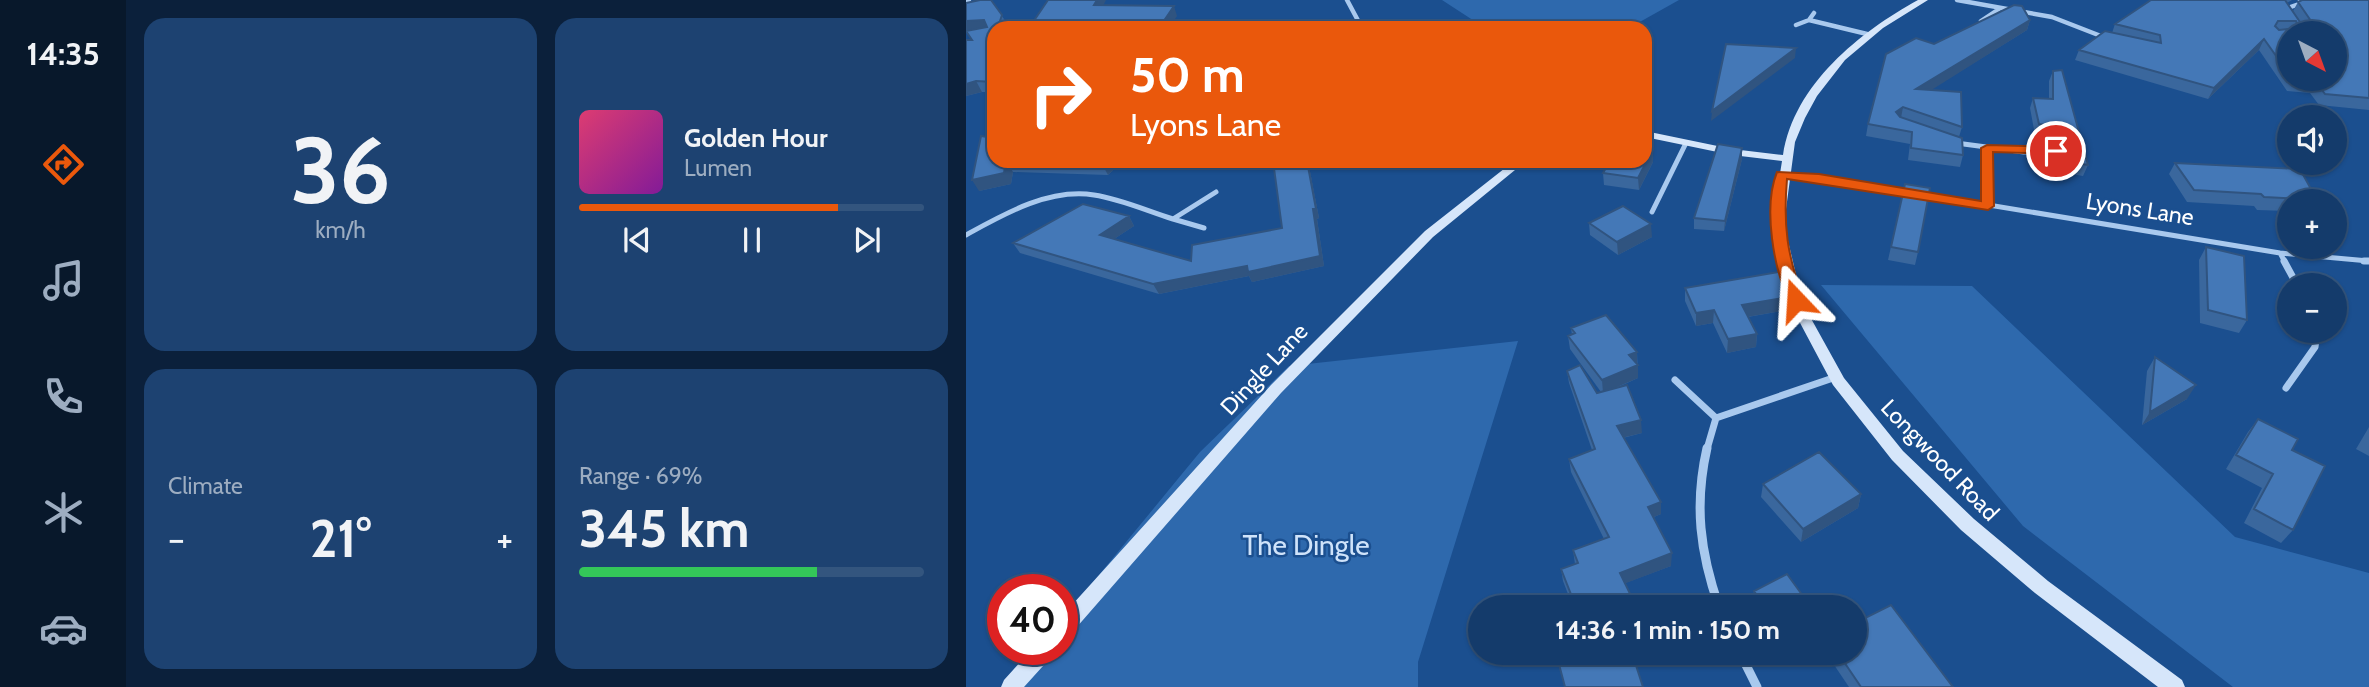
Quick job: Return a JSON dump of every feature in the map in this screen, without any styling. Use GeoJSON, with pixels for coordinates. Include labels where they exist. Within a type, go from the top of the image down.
{"type":"FeatureCollection","features":[{"type":"Feature","properties":{"kind":"street"},"geometry":{"type":"LineString","coordinates":[[1348,0],[1358,21]]}},
{"type":"Feature","properties":{"kind":"street","name":"Longwood Road"},"geometry":{"type":"LineString","coordinates":[[1924,0],[1867,34],[1832,67],[1814,89],[1796,124],[1783,166],[1777,219],[1783,264],[1803,318],[1836,377],[1883,440],[1952,511],[2046,593],[2175,687]]}},
{"type":"Feature","properties":{"kind":"street"},"geometry":{"type":"LineString","coordinates":[[1957,0],[2052,17],[2117,41]]}},
{"type":"Feature","properties":{"kind":"street"},"geometry":{"type":"LineString","coordinates":[[2290,17],[2285,9],[2302,3],[2300,0]]}},
{"type":"Feature","properties":{"kind":"street"},"geometry":{"type":"LineString","coordinates":[[1980,21],[1998,9]]}},
{"type":"Feature","properties":{"kind":"street"},"geometry":{"type":"LineString","coordinates":[[1796,25],[1809,20],[1814,13]]}},
{"type":"Feature","properties":{"kind":"street"},"geometry":{"type":"LineString","coordinates":[[1809,20],[1867,34]]}},
{"type":"Feature","properties":{"kind":"street","name":"Lyons Lane"},"geometry":{"type":"LineString","coordinates":[[1652,136],[1819,177],[2277,253]]}},
{"type":"Feature","properties":{"kind":"street"},"geometry":{"type":"LineString","coordinates":[[1944,138],[1966,146],[2056,151]]}},
{"type":"Feature","properties":{"kind":"street"},"geometry":{"type":"LineString","coordinates":[[1652,212],[1686,143]]}},
{"type":"Feature","properties":{"kind":"street"},"geometry":{"type":"LineString","coordinates":[[1987,148],[1988,206]]}},
{"type":"Feature","properties":{"kind":"street","name":"Dingle Lane"},"geometry":{"type":"LineString","coordinates":[[1078,612],[1276,389],[1429,234],[1512,168]]}},
{"type":"Feature","properties":{"kind":"street"},"geometry":{"type":"LineString","coordinates":[[1173,219],[1216,191]]}},
{"type":"Feature","properties":{"kind":"street"},"geometry":{"type":"LineString","coordinates":[[966,235],[1025,205],[1086,194],[1204,228]]}},
{"type":"Feature","properties":{"kind":"street","name":"Lyons Lane"},"geometry":{"type":"LineString","coordinates":[[2347,259],[2369,261]]}},
{"type":"Feature","properties":{"kind":"street"},"geometry":{"type":"LineString","coordinates":[[2286,388],[2316,343]]}},
{"type":"Feature","properties":{"kind":"street"},"geometry":{"type":"LineString","coordinates":[[1717,418],[1836,377]]}},
{"type":"Feature","properties":{"kind":"street"},"geometry":{"type":"LineString","coordinates":[[1675,380],[1717,418]]}},
{"type":"Feature","properties":{"kind":"street"},"geometry":{"type":"LineString","coordinates":[[1714,595],[1702,563],[1696,511],[1702,462],[1717,418]]}},
{"type":"Feature","properties":{"kind":"street"},"geometry":{"type":"LineString","coordinates":[[1011,687],[1031,665]]}},
{"type":"Feature","properties":{"kind":"street"},"geometry":{"type":"LineString","coordinates":[[1746,665],[1757,687]]}},
{"type":"Feature","properties":{"kind":"green space"},"geometry":{"type":"Polygon","coordinates":[[[1442,0],[1679,0],[1642,21],[1474,21],[1442,0]]]}},
{"type":"Feature","properties":{"kind":"green space"},"geometry":{"type":"Polygon","coordinates":[[[1821,285],[1972,286],[2235,537],[2369,573],[2369,687],[2233,687],[2023,526],[1821,285]]]}},
{"type":"Feature","properties":{"kind":"green space","name":"The Dingle"},"geometry":{"type":"Polygon","coordinates":[[[1518,341],[1418,662],[1418,687],[1008,687],[1026,665],[1078,665],[1078,601],[1200,452],[1289,366],[1518,341]]]}},
{"type":"Feature","properties":{"kind":"building"},"geometry":{"type":"Polygon","coordinates":[[[991,0],[1002,15],[1000,21],[987,21],[987,27],[984,20],[966,21],[966,3],[991,0]]]}},
{"type":"Feature","properties":{"kind":"building"},"geometry":{"type":"Polygon","coordinates":[[[1048,0],[1097,0],[1094,5],[1174,6],[1164,21],[1034,21],[1048,0]]]}},
{"type":"Feature","properties":{"kind":"building"},"geometry":{"type":"Polygon","coordinates":[[[2151,0],[2285,0],[2299,21],[2277,21],[2277,57],[2264,39],[2214,88],[2079,50],[2105,31],[2161,43],[2160,35],[2115,24],[2151,0]]]}},
{"type":"Feature","properties":{"kind":"building"},"geometry":{"type":"Polygon","coordinates":[[[2369,0],[2369,98],[2325,94],[2323,91],[2347,91],[2347,21],[2311,21],[2298,2],[2369,0]]]}},
{"type":"Feature","properties":{"kind":"building"},"geometry":{"type":"Polygon","coordinates":[[[2014,5],[2022,6],[2030,20],[1916,89],[1961,92],[1962,127],[1903,107],[1896,112],[1900,117],[1962,138],[1963,155],[1911,148],[1912,132],[1868,124],[1886,54],[1916,38],[1934,44],[2014,5]]]}},
{"type":"Feature","properties":{"kind":"building"},"geometry":{"type":"Polygon","coordinates":[[[987,27],[987,82],[966,84],[966,40],[972,40],[966,31],[987,27]]]}},
{"type":"Feature","properties":{"kind":"building"},"geometry":{"type":"Polygon","coordinates":[[[1726,44],[1796,48],[1712,111],[1726,44]]]}},
{"type":"Feature","properties":{"kind":"building"},"geometry":{"type":"Polygon","coordinates":[[[2062,70],[2088,165],[2052,159],[2053,146],[2063,144],[2065,138],[2053,135],[2053,126],[2039,124],[2033,98],[2053,99],[2053,71],[2062,70]]]}},
{"type":"Feature","properties":{"kind":"building"},"geometry":{"type":"Polygon","coordinates":[[[981,136],[987,137],[987,168],[1005,168],[1004,173],[972,180],[981,136]]]}},
{"type":"Feature","properties":{"kind":"building"},"geometry":{"type":"Polygon","coordinates":[[[1718,144],[1742,148],[1725,221],[1694,218],[1718,144]]]}},
{"type":"Feature","properties":{"kind":"building"},"geometry":{"type":"Polygon","coordinates":[[[2175,163],[2277,168],[2277,175],[2303,175],[2311,189],[2277,189],[2277,198],[2264,197],[2261,194],[2194,190],[2175,163]]]}},
{"type":"Feature","properties":{"kind":"building"},"geometry":{"type":"Polygon","coordinates":[[[1274,168],[1308,168],[1316,209],[1313,209],[1320,256],[1248,272],[1247,266],[1153,284],[1013,243],[1083,204],[1129,216],[1100,235],[1191,261],[1192,245],[1282,228],[1274,168]]]}},
{"type":"Feature","properties":{"kind":"building"},"geometry":{"type":"Polygon","coordinates":[[[1606,168],[1643,168],[1638,178],[1603,173],[1606,168]]]}},
{"type":"Feature","properties":{"kind":"building"},"geometry":{"type":"Polygon","coordinates":[[[1905,184],[1930,188],[1918,252],[1891,247],[1905,184]]]}},
{"type":"Feature","properties":{"kind":"building"},"geometry":{"type":"Polygon","coordinates":[[[1623,206],[1651,224],[1617,242],[1589,223],[1623,206]]]}},
{"type":"Feature","properties":{"kind":"building"},"geometry":{"type":"Polygon","coordinates":[[[2206,247],[2244,256],[2247,320],[2208,310],[2206,247]]]}},
{"type":"Feature","properties":{"kind":"building"},"geometry":{"type":"Polygon","coordinates":[[[1784,271],[1788,297],[1742,305],[1757,334],[1728,339],[1714,310],[1696,313],[1685,288],[1784,271]]]}},
{"type":"Feature","properties":{"kind":"building"},"geometry":{"type":"Polygon","coordinates":[[[1606,315],[1637,352],[1629,355],[1638,365],[1602,380],[1568,336],[1575,333],[1571,328],[1606,315]]]}},
{"type":"Feature","properties":{"kind":"building"},"geometry":{"type":"Polygon","coordinates":[[[2155,357],[2196,385],[2150,412],[2155,357]]]}},
{"type":"Feature","properties":{"kind":"building"},"geometry":{"type":"Polygon","coordinates":[[[1580,365],[1597,393],[1627,385],[1641,420],[1617,426],[1661,502],[1648,507],[1672,553],[1620,573],[1631,595],[1571,595],[1561,569],[1578,563],[1573,550],[1609,537],[1569,459],[1595,449],[1567,371],[1580,365]]]}},
{"type":"Feature","properties":{"kind":"building"},"geometry":{"type":"Polygon","coordinates":[[[2258,419],[2298,439],[2292,450],[2325,466],[2293,530],[2254,509],[2273,474],[2236,455],[2258,419]]]}},
{"type":"Feature","properties":{"kind":"building"},"geometry":{"type":"Polygon","coordinates":[[[1819,452],[1861,494],[1803,529],[1763,484],[1819,452]]]}},
{"type":"Feature","properties":{"kind":"building"},"geometry":{"type":"Polygon","coordinates":[[[1787,574],[1802,595],[1757,595],[1754,591],[1787,574]]]}},
{"type":"Feature","properties":{"kind":"building"},"geometry":{"type":"Polygon","coordinates":[[[1891,605],[1953,687],[1861,687],[1846,665],[1867,665],[1867,617],[1891,605]]]}},
{"type":"Feature","properties":{"kind":"building"},"geometry":{"type":"Polygon","coordinates":[[[1559,665],[1636,665],[1643,687],[1565,687],[1559,665]]]}},
{"type":"Feature","properties":{"kind":"route"},"geometry":{"type":"LineString","coordinates":[[1796,300],[1783,264],[1777,219],[1781,174],[1819,177],[1988,206],[1987,148],[2024,152],[2056,151]]}}]}
